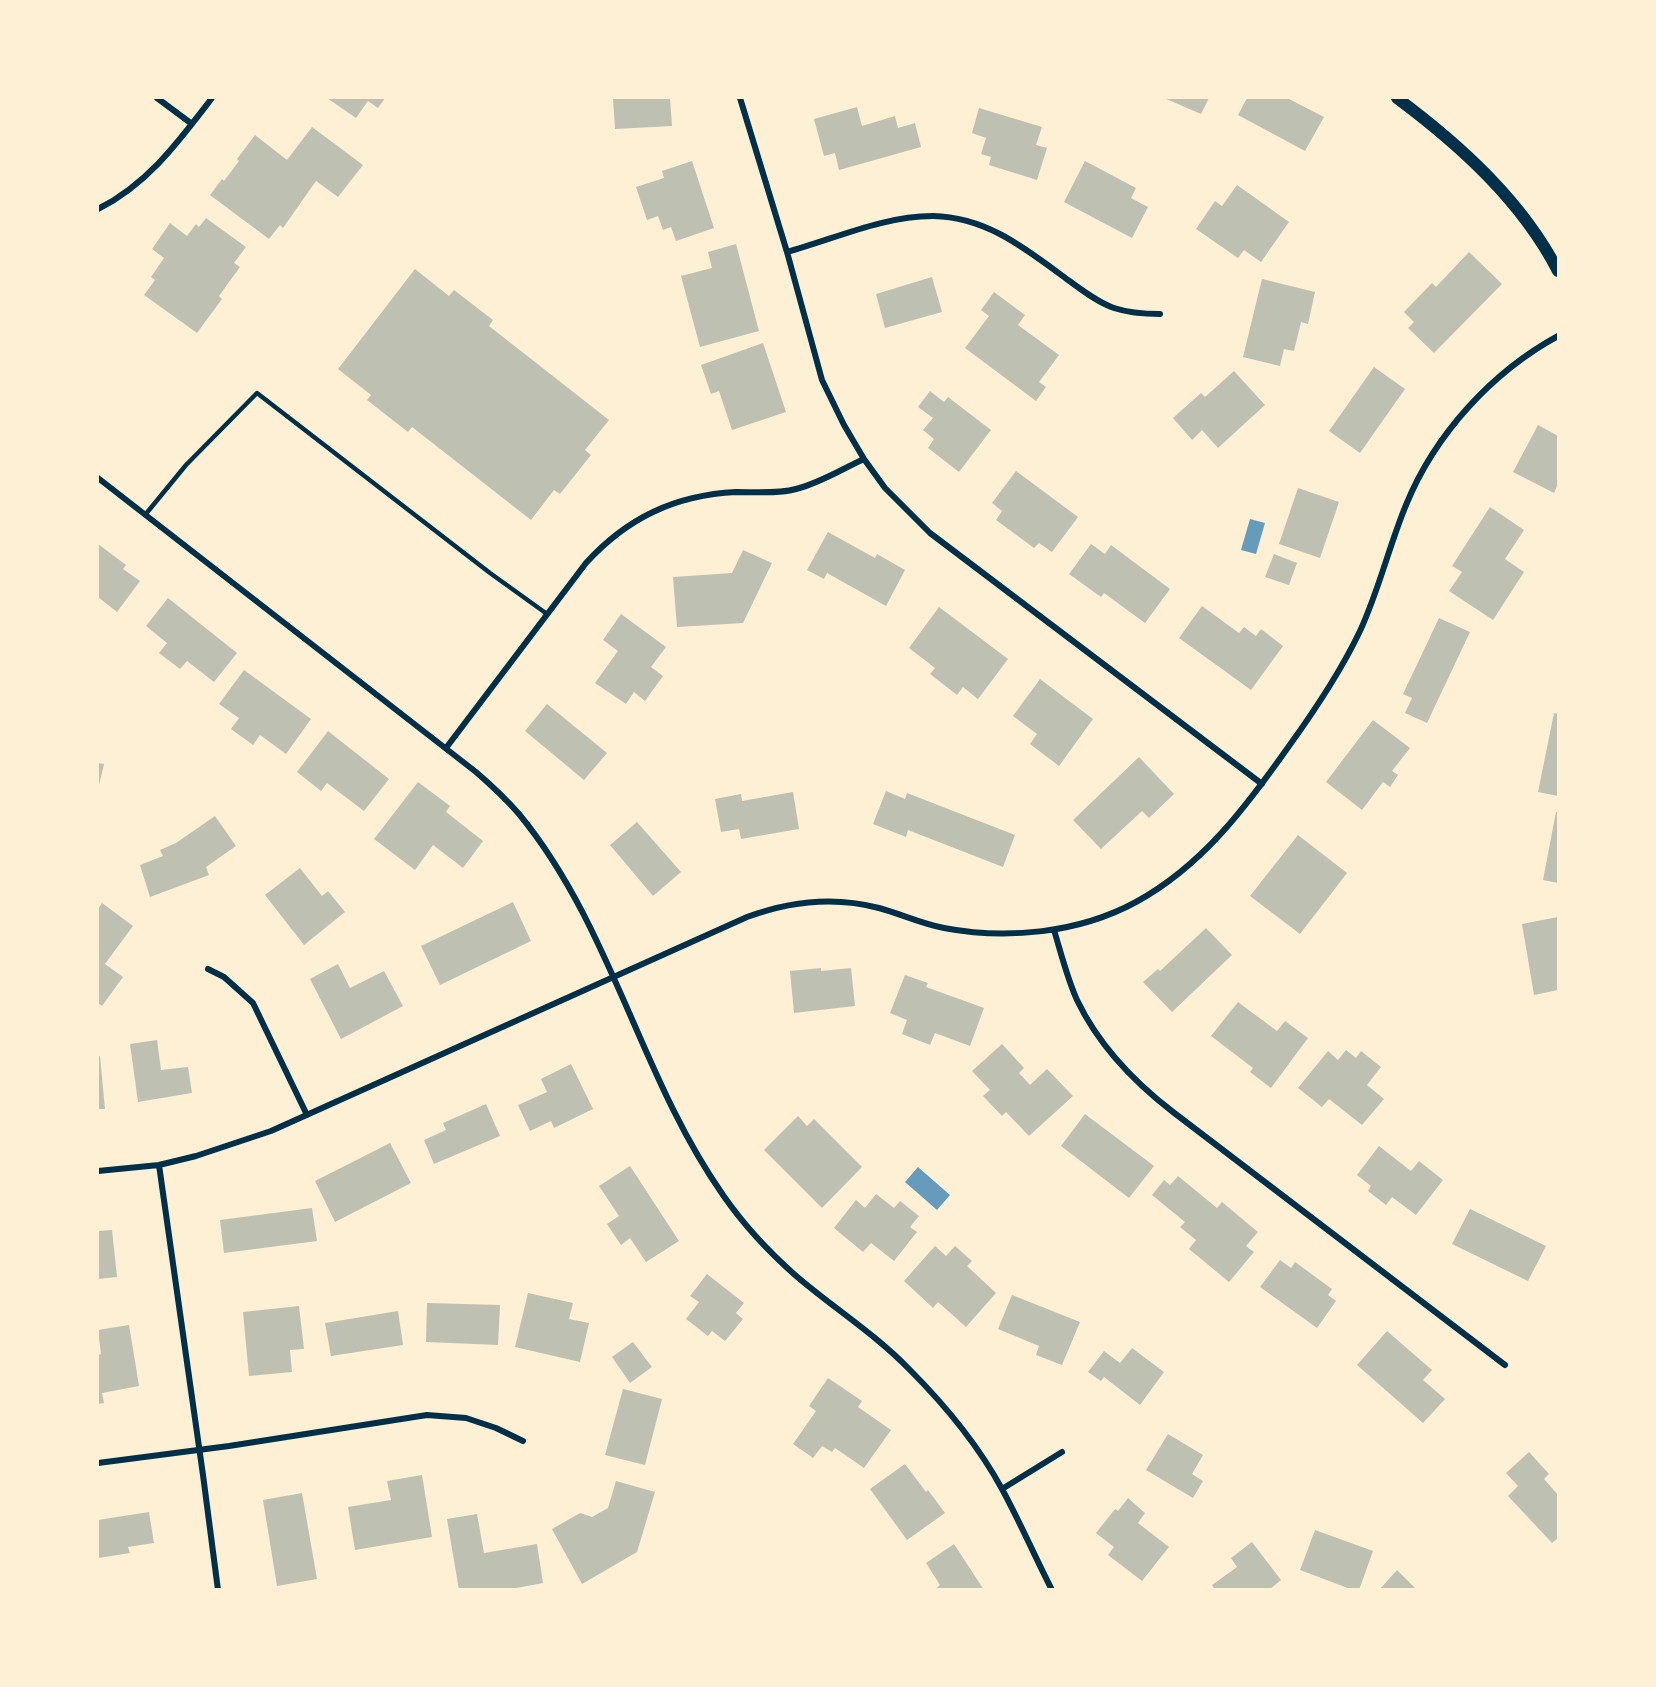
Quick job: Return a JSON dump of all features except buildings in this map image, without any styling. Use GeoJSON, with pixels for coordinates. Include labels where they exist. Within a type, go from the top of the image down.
{"type":"FeatureCollection","features":[{"type":"Feature","properties":{"kind":"main road"},"geometry":{"type":"LineString","coordinates":[[1397,98],[1461,149],[1493,182],[1522,217],[1558,271]]}},
{"type":"Feature","properties":{"kind":"street"},"geometry":{"type":"LineString","coordinates":[[157,98],[192,124]]}},
{"type":"Feature","properties":{"kind":"street"},"geometry":{"type":"LineString","coordinates":[[98,209],[150,173],[212,98]]}},
{"type":"Feature","properties":{"kind":"street"},"geometry":{"type":"LineString","coordinates":[[740,98],[787,252],[822,380],[844,425],[885,488],[930,533],[1262,784]]}},
{"type":"Feature","properties":{"kind":"street"},"geometry":{"type":"LineString","coordinates":[[787,252],[908,218],[934,216],[959,219],[981,224],[1002,233],[1093,298],[1113,308],[1136,314],[1160,314]]}},
{"type":"Feature","properties":{"kind":"street"},"geometry":{"type":"LineString","coordinates":[[98,1171],[159,1165],[271,1131],[767,909],[801,903],[834,901],[856,903],[965,932],[1020,933],[1054,930],[1109,914],[1135,903],[1184,870],[1204,852],[1226,829],[1262,784],[1319,704],[1347,656],[1370,608],[1408,501],[1438,447],[1455,423],[1494,381],[1536,349],[1558,336]]}},
{"type":"Feature","properties":{"kind":"street"},"geometry":{"type":"LineString","coordinates":[[446,748],[547,614],[598,549],[612,536],[663,507],[698,497],[726,493],[795,490],[864,459]]}},
{"type":"Feature","properties":{"kind":"street"},"geometry":{"type":"LineString","coordinates":[[98,478],[446,748],[497,791],[518,813],[537,838],[579,905],[677,1120],[705,1167],[736,1212],[770,1252],[796,1276],[861,1326],[907,1367],[950,1415],[1002,1489],[1052,1590]]}},
{"type":"Feature","properties":{"kind":"street"},"geometry":{"type":"LineString","coordinates":[[1054,930],[1069,980],[1087,1020],[1134,1080],[1505,1365]]}},
{"type":"Feature","properties":{"kind":"street"},"geometry":{"type":"LineString","coordinates":[[208,969],[224,977],[253,1004],[307,1115]]}},
{"type":"Feature","properties":{"kind":"street"},"geometry":{"type":"LineString","coordinates":[[159,1165],[218,1590]]}},
{"type":"Feature","properties":{"kind":"street"},"geometry":{"type":"LineString","coordinates":[[98,1463],[427,1415],[466,1418],[496,1428],[523,1441]]}},
{"type":"Feature","properties":{"kind":"street"},"geometry":{"type":"LineString","coordinates":[[1002,1489],[1062,1452]]}},
{"type":"Feature","properties":{"kind":"lane"},"geometry":{"type":"LineString","coordinates":[[145,515],[186,465],[256,393],[490,573],[547,614]]}},
{"type":"Feature","properties":{"kind":"water"},"geometry":{"type":"Polygon","coordinates":[[[1250,519],[1265,523],[1256,554],[1241,550],[1250,519]]]}},
{"type":"Feature","properties":{"kind":"water"},"geometry":{"type":"Polygon","coordinates":[[[918,1167],[950,1195],[937,1210],[905,1182],[918,1167]]]}}]}
